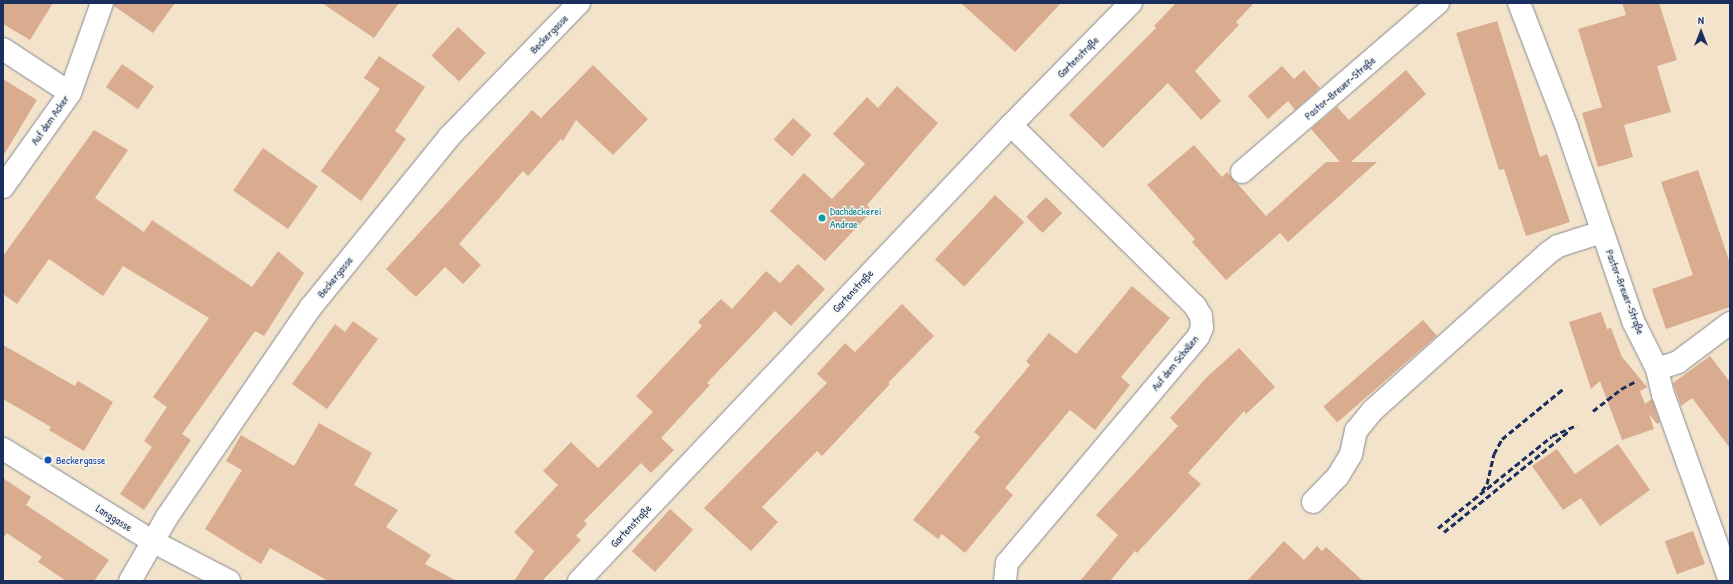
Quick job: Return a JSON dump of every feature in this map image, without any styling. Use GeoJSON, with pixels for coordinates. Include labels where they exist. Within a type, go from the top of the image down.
{"type":"FeatureCollection","features":[{"type":"Feature","properties":{"kind":"street","name":"Auf dem Acker"},"geometry":{"type":"LineString","coordinates":[[3,187],[70,93],[102,3]]}},
{"type":"Feature","properties":{"kind":"street","name":"Beckergasse"},"geometry":{"type":"LineString","coordinates":[[130,581],[152,541],[311,307],[449,137],[579,3]]}},
{"type":"Feature","properties":{"kind":"street","name":"Gartenstraße"},"geometry":{"type":"LineString","coordinates":[[579,581],[1010,125],[1131,3]]}},
{"type":"Feature","properties":{"kind":"street","name":"Pastor-Breuer-Straße"},"geometry":{"type":"LineString","coordinates":[[1242,172],[1438,3]]}},
{"type":"Feature","properties":{"kind":"street","name":"Pastor-Breuer-Straße"},"geometry":{"type":"LineString","coordinates":[[1519,3],[1633,321],[1657,369],[1663,394],[1730,581]]}},
{"type":"Feature","properties":{"kind":"street"},"geometry":{"type":"LineString","coordinates":[[3,49],[70,93]]}},
{"type":"Feature","properties":{"kind":"street","name":"Auf dem Schollen"},"geometry":{"type":"LineString","coordinates":[[1005,581],[1007,563],[1198,336],[1202,328],[1201,316],[1195,306],[1010,125]]}},
{"type":"Feature","properties":{"kind":"street"},"geometry":{"type":"LineString","coordinates":[[1313,502],[1338,476],[1351,454],[1356,431],[1372,411],[1548,253],[1558,246],[1602,232]]}},
{"type":"Feature","properties":{"kind":"street"},"geometry":{"type":"LineString","coordinates":[[1657,369],[1678,362],[1730,323]]}},
{"type":"Feature","properties":{"kind":"street","name":"Langgasse"},"geometry":{"type":"LineString","coordinates":[[3,449],[152,541],[229,581]]}},
{"type":"Feature","properties":{"kind":"building"},"geometry":{"type":"Polygon","coordinates":[[[3,3],[53,3],[30,40],[3,24],[3,3]]]}},
{"type":"Feature","properties":{"kind":"building"},"geometry":{"type":"Polygon","coordinates":[[[114,3],[175,3],[153,33],[114,6],[114,3]]]}},
{"type":"Feature","properties":{"kind":"building"},"geometry":{"type":"Polygon","coordinates":[[[322,3],[399,3],[374,38],[322,3]]]}},
{"type":"Feature","properties":{"kind":"building"},"geometry":{"type":"Polygon","coordinates":[[[961,3],[1061,3],[1015,52],[961,3]]]}},
{"type":"Feature","properties":{"kind":"building"},"geometry":{"type":"Polygon","coordinates":[[[1176,3],[1254,3],[1236,22],[1239,25],[1195,71],[1221,101],[1201,120],[1168,83],[1103,148],[1069,115],[1156,28],[1154,26],[1176,3]]]}},
{"type":"Feature","properties":{"kind":"building"},"geometry":{"type":"Polygon","coordinates":[[[1622,3],[1659,3],[1677,60],[1657,66],[1671,112],[1624,125],[1633,157],[1598,167],[1582,113],[1602,107],[1578,29],[1626,15],[1622,3]]]}},
{"type":"Feature","properties":{"kind":"building"},"geometry":{"type":"Polygon","coordinates":[[[1497,21],[1540,157],[1547,154],[1570,222],[1526,236],[1504,169],[1499,170],[1456,33],[1497,21]]]}},
{"type":"Feature","properties":{"kind":"building"},"geometry":{"type":"Polygon","coordinates":[[[458,27],[486,53],[459,81],[431,56],[458,27]]]}},
{"type":"Feature","properties":{"kind":"building"},"geometry":{"type":"Polygon","coordinates":[[[379,56],[425,87],[395,131],[406,139],[361,201],[321,171],[380,89],[364,78],[379,56]]]}},
{"type":"Feature","properties":{"kind":"building"},"geometry":{"type":"Polygon","coordinates":[[[122,64],[154,86],[138,109],[106,87],[122,64]]]}},
{"type":"Feature","properties":{"kind":"building"},"geometry":{"type":"Polygon","coordinates":[[[593,65],[648,119],[613,155],[576,120],[563,141],[561,139],[528,176],[523,171],[459,244],[481,265],[463,284],[445,267],[416,297],[386,269],[532,110],[541,118],[593,65]]]}},
{"type":"Feature","properties":{"kind":"building"},"geometry":{"type":"Polygon","coordinates":[[[1282,66],[1294,79],[1304,70],[1320,88],[1295,110],[1288,101],[1268,119],[1248,96],[1282,66]]]}},
{"type":"Feature","properties":{"kind":"building"},"geometry":{"type":"Polygon","coordinates":[[[1406,70],[1426,94],[1351,162],[1377,162],[1288,242],[1280,233],[1226,280],[1192,242],[1195,239],[1147,185],[1194,145],[1222,177],[1227,172],[1266,216],[1326,162],[1340,162],[1311,129],[1337,107],[1349,120],[1406,70]]]}},
{"type":"Feature","properties":{"kind":"building"},"geometry":{"type":"Polygon","coordinates":[[[3,79],[37,100],[3,156],[3,79]]]}},
{"type":"Feature","properties":{"kind":"building"},"geometry":{"type":"Polygon","coordinates":[[[897,86],[938,123],[867,205],[872,211],[825,261],[770,211],[804,173],[832,199],[865,164],[833,134],[867,97],[878,108],[897,86]]]}},
{"type":"Feature","properties":{"kind":"building"},"geometry":{"type":"Polygon","coordinates":[[[793,118],[812,135],[792,156],[774,140],[793,118]]]}},
{"type":"Feature","properties":{"kind":"building"},"geometry":{"type":"Polygon","coordinates":[[[94,130],[128,150],[95,198],[144,232],[152,220],[252,287],[278,251],[304,273],[264,336],[255,331],[182,434],[191,440],[144,510],[120,494],[152,447],[144,441],[167,407],[153,397],[209,318],[123,266],[103,296],[49,259],[17,304],[3,294],[3,256],[94,130]]]}},
{"type":"Feature","properties":{"kind":"building"},"geometry":{"type":"Polygon","coordinates":[[[263,148],[318,186],[288,229],[233,191],[263,148]]]}},
{"type":"Feature","properties":{"kind":"building"},"geometry":{"type":"Polygon","coordinates":[[[1698,170],[1730,263],[1730,307],[1666,329],[1652,289],[1693,275],[1661,182],[1698,170]]]}},
{"type":"Feature","properties":{"kind":"building"},"geometry":{"type":"Polygon","coordinates":[[[995,195],[1024,222],[964,287],[935,259],[995,195]]]}},
{"type":"Feature","properties":{"kind":"building"},"geometry":{"type":"Polygon","coordinates":[[[1046,197],[1062,213],[1042,233],[1026,217],[1046,197]]]}},
{"type":"Feature","properties":{"kind":"building"},"geometry":{"type":"Polygon","coordinates":[[[798,264],[825,289],[791,326],[775,311],[707,383],[710,385],[661,438],[674,450],[651,473],[641,463],[584,521],[587,524],[576,536],[581,540],[542,581],[514,581],[534,551],[514,532],[558,485],[543,471],[571,442],[598,468],[653,412],[636,396],[702,326],[698,322],[721,299],[732,309],[766,271],[780,283],[798,264]]]}},
{"type":"Feature","properties":{"kind":"building"},"geometry":{"type":"Polygon","coordinates":[[[1132,286],[1170,318],[1121,377],[1130,385],[1095,430],[1070,410],[1005,488],[1013,495],[965,553],[942,534],[938,539],[913,520],[980,437],[974,432],[1030,365],[1026,361],[1049,333],[1076,354],[1132,286]]]}},
{"type":"Feature","properties":{"kind":"building"},"geometry":{"type":"Polygon","coordinates":[[[902,304],[934,336],[888,383],[890,384],[822,456],[817,451],[762,507],[778,522],[751,551],[704,508],[827,383],[817,374],[845,343],[855,352],[902,304]]]}},
{"type":"Feature","properties":{"kind":"building"},"geometry":{"type":"Polygon","coordinates":[[[1601,312],[1607,329],[1611,328],[1622,357],[1647,387],[1640,391],[1645,404],[1652,399],[1660,422],[1657,424],[1649,414],[1654,429],[1622,440],[1600,381],[1591,389],[1569,322],[1601,312]]]}},
{"type":"Feature","properties":{"kind":"building"},"geometry":{"type":"Polygon","coordinates":[[[1423,320],[1437,336],[1337,422],[1323,407],[1423,320]]]}},
{"type":"Feature","properties":{"kind":"building"},"geometry":{"type":"Polygon","coordinates":[[[353,321],[378,339],[327,409],[292,384],[335,324],[345,332],[353,321]]]}},
{"type":"Feature","properties":{"kind":"building"},"geometry":{"type":"Polygon","coordinates":[[[3,345],[75,386],[78,381],[113,402],[84,451],[49,430],[51,427],[3,399],[3,345]]]}},
{"type":"Feature","properties":{"kind":"building"},"geometry":{"type":"Polygon","coordinates":[[[1239,348],[1275,387],[1246,414],[1244,411],[1188,473],[1201,484],[1137,553],[1135,551],[1110,581],[1080,581],[1118,535],[1096,515],[1178,426],[1170,418],[1207,377],[1239,348]]]}},
{"type":"Feature","properties":{"kind":"building"},"geometry":{"type":"Polygon","coordinates":[[[1710,356],[1730,382],[1730,448],[1692,398],[1681,406],[1673,383],[1710,356]]]}},
{"type":"Feature","properties":{"kind":"building"},"geometry":{"type":"Polygon","coordinates":[[[319,423],[372,453],[354,485],[398,510],[386,527],[431,555],[425,564],[457,581],[328,581],[270,548],[261,564],[205,529],[242,470],[226,461],[241,435],[294,466],[319,423]]]}},
{"type":"Feature","properties":{"kind":"building"},"geometry":{"type":"Polygon","coordinates":[[[1618,444],[1650,490],[1600,526],[1581,498],[1563,510],[1532,466],[1557,449],[1575,474],[1618,444]]]}},
{"type":"Feature","properties":{"kind":"building"},"geometry":{"type":"Polygon","coordinates":[[[3,478],[31,497],[26,505],[109,560],[94,581],[66,581],[38,562],[42,557],[7,533],[3,538],[3,478]]]}},
{"type":"Feature","properties":{"kind":"building"},"geometry":{"type":"Polygon","coordinates":[[[670,509],[693,530],[655,572],[632,551],[670,509]]]}},
{"type":"Feature","properties":{"kind":"building"},"geometry":{"type":"Polygon","coordinates":[[[1693,531],[1705,564],[1677,574],[1665,541],[1693,531]]]}},
{"type":"Feature","properties":{"kind":"building"},"geometry":{"type":"Polygon","coordinates":[[[1284,541],[1304,560],[1317,546],[1322,551],[1326,547],[1363,581],[1247,581],[1284,541]]]}},
{"type":"Feature","properties":{"kind":"railway"},"geometry":{"type":"LineString","coordinates":[[1593,411],[1621,389],[1636,381]]}},
{"type":"Feature","properties":{"kind":"railway"},"geometry":{"type":"LineString","coordinates":[[1482,491],[1487,484],[1494,454],[1502,439],[1564,388]]}},
{"type":"Feature","properties":{"kind":"railway"},"geometry":{"type":"LineString","coordinates":[[1438,528],[1552,436],[1577,425]]}},
{"type":"Feature","properties":{"kind":"railway"},"geometry":{"type":"LineString","coordinates":[[1444,532],[1570,430]]}},
{"type":"Feature","properties":{"kind":"place","name":"Dachdeckerei Andrae"},"geometry":{"type":"Point","coordinates":[822,218]}},
{"type":"Feature","properties":{"kind":"place","name":"Beckergasse"},"geometry":{"type":"Point","coordinates":[48,460]}}]}
